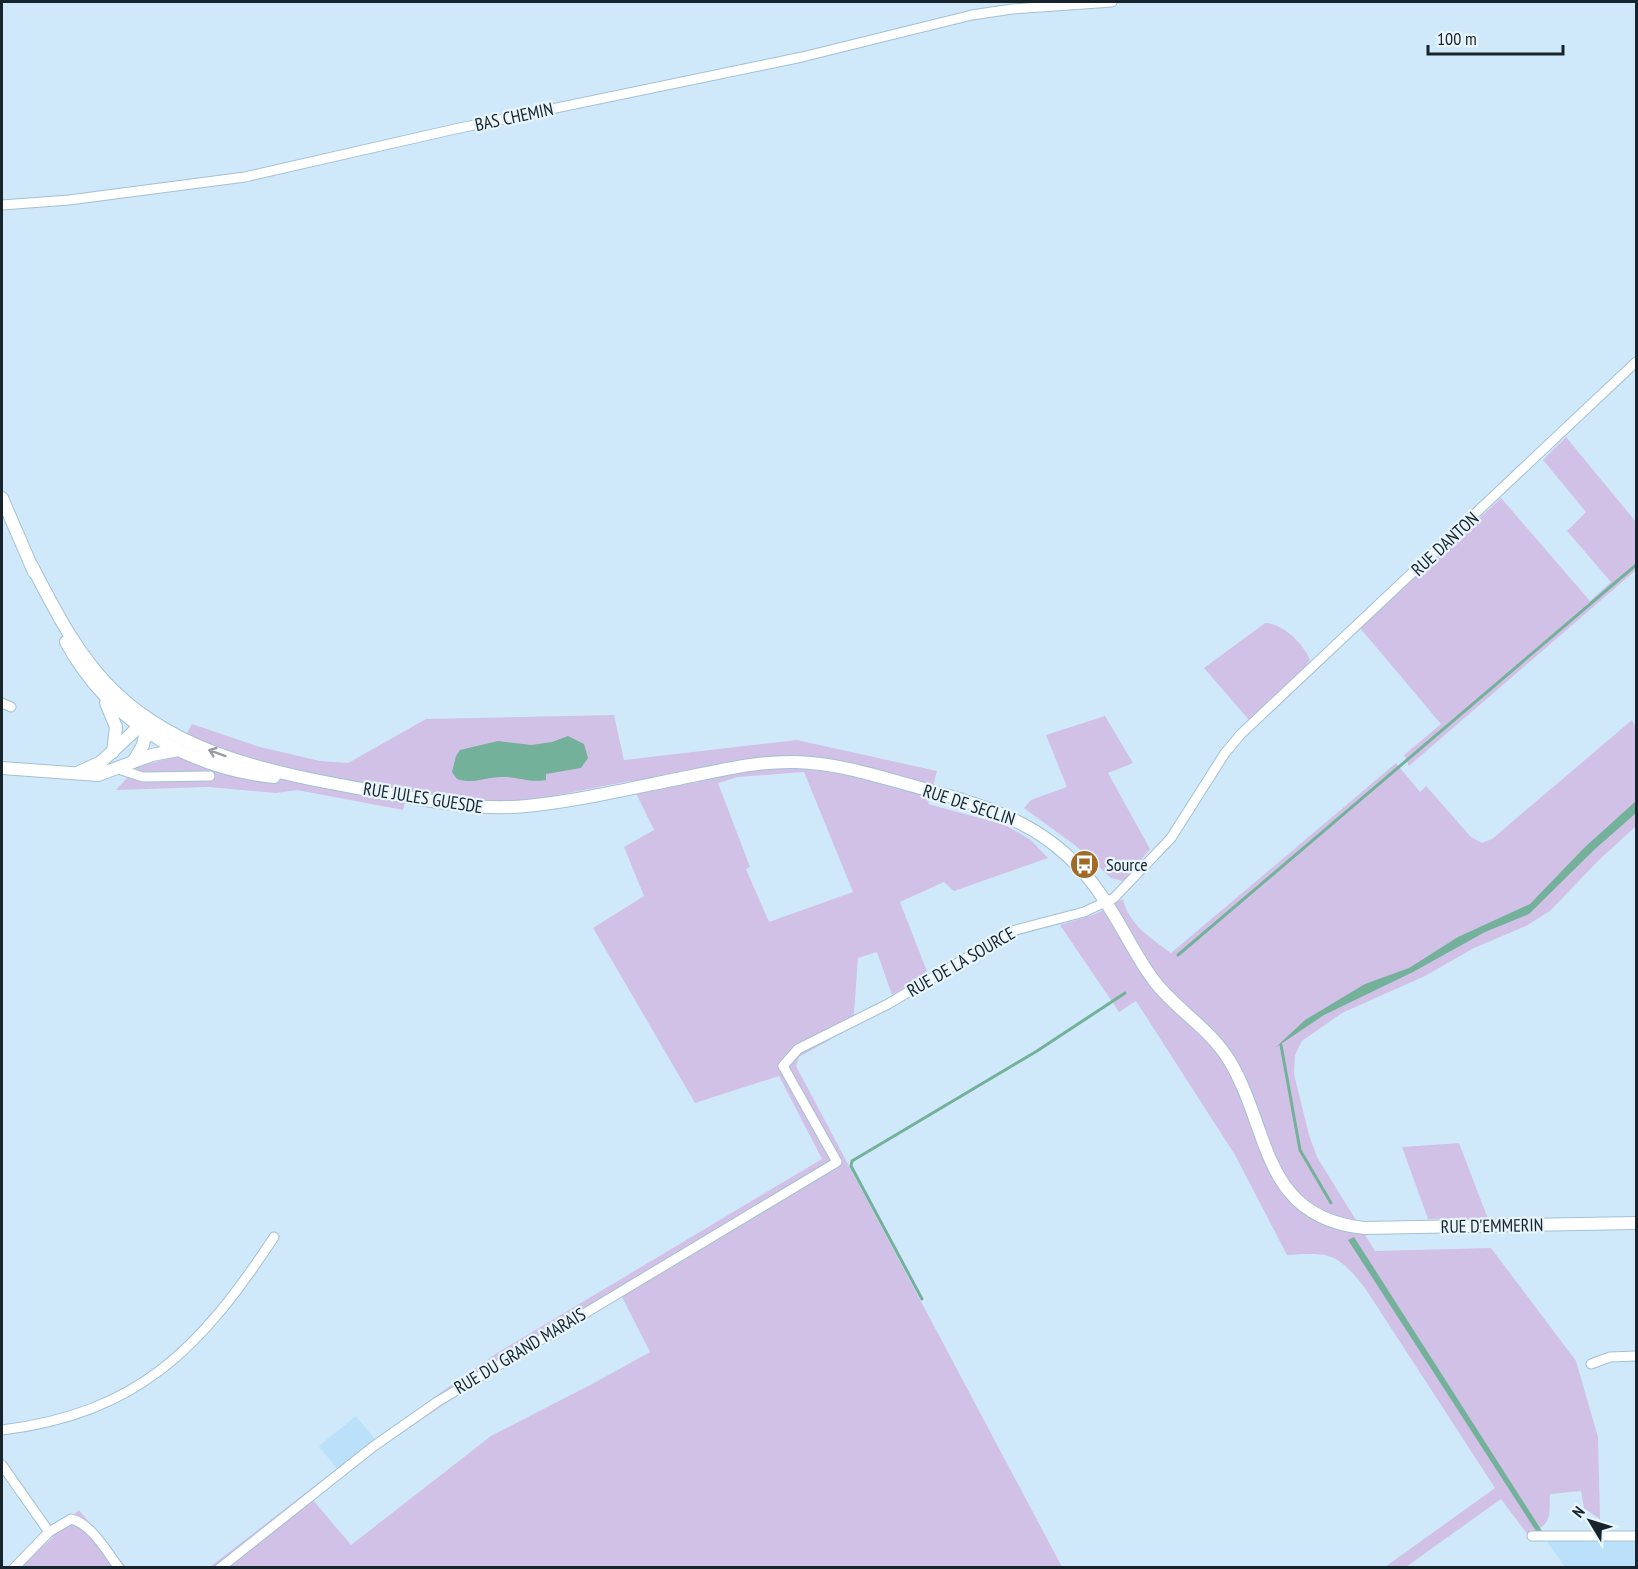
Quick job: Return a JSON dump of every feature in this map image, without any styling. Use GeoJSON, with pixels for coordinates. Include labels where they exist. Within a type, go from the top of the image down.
{"type":"FeatureCollection","features":[{"type":"Feature","properties":{"kind":"main road"},"geometry":{"type":"LineString","coordinates":[[2,498],[63,637],[115,722],[117,737],[113,753],[118,769]]}},
{"type":"Feature","properties":{"kind":"main road"},"geometry":{"type":"LineString","coordinates":[[32,566],[66,629],[94,670],[145,726],[143,744],[133,763]]}},
{"type":"Feature","properties":{"kind":"main road"},"geometry":{"type":"LineString","coordinates":[[95,687],[117,709],[145,726]]}},
{"type":"Feature","properties":{"kind":"main road"},"geometry":{"type":"LineString","coordinates":[[72,773],[97,765],[145,726]]}},
{"type":"Feature","properties":{"kind":"main road","name":"RUE JULES GUESDE"},"geometry":{"type":"LineString","coordinates":[[145,726],[179,750],[203,761],[244,772],[314,780],[467,806],[490,808],[532,805]]}},
{"type":"Feature","properties":{"kind":"main road","name":"RUE JULES GUESDE"},"geometry":{"type":"LineString","coordinates":[[145,726],[212,752],[314,780]]}},
{"type":"Feature","properties":{"kind":"main road"},"geometry":{"type":"LineString","coordinates":[[2,768],[98,775],[160,753],[179,750]]}},
{"type":"Feature","properties":{"kind":"main road","name":"RUE DE SECLIN"},"geometry":{"type":"LineString","coordinates":[[532,805],[747,765],[794,762],[838,767],[957,798],[1013,818],[1047,838],[1070,857],[1107,903],[1156,984],[1228,1058],[1242,1088],[1269,1161],[1285,1188],[1313,1212],[1348,1226]]}},
{"type":"Feature","properties":{"kind":"main road","name":"RUE D'EMMERIN"},"geometry":{"type":"LineString","coordinates":[[1348,1226],[1380,1229],[1636,1223]]}},
{"type":"Feature","properties":{"kind":"street","name":"BAS CHEMIN"},"geometry":{"type":"LineString","coordinates":[[2,205],[69,200],[276,171],[455,129],[802,57],[972,15],[1029,5],[1112,2]]}},
{"type":"Feature","properties":{"kind":"street","name":"RUE DANTON"},"geometry":{"type":"LineString","coordinates":[[1252,724],[1636,362]]}},
{"type":"Feature","properties":{"kind":"street"},"geometry":{"type":"LineString","coordinates":[[2,703],[11,708]]}},
{"type":"Feature","properties":{"kind":"street","name":"RUE DE LA SOURCE"},"geometry":{"type":"LineString","coordinates":[[837,1162],[783,1066],[795,1051],[888,1004],[1012,931],[1107,903],[1123,891],[1171,838],[1229,748],[1252,724]]}},
{"type":"Feature","properties":{"kind":"street"},"geometry":{"type":"LineString","coordinates":[[118,769],[143,777],[210,776]]}},
{"type":"Feature","properties":{"kind":"street","name":"RUE DU GRAND MARAIS"},"geometry":{"type":"LineString","coordinates":[[220,1568],[374,1446],[447,1396],[837,1162]]}},
{"type":"Feature","properties":{"kind":"street"},"geometry":{"type":"LineString","coordinates":[[2,1430],[35,1426],[85,1412],[142,1385],[171,1363],[222,1311],[274,1236]]}},
{"type":"Feature","properties":{"kind":"street"},"geometry":{"type":"LineString","coordinates":[[1591,1364],[1616,1356],[1636,1356]]}},
{"type":"Feature","properties":{"kind":"street"},"geometry":{"type":"LineString","coordinates":[[2,1465],[50,1532]]}},
{"type":"Feature","properties":{"kind":"street"},"geometry":{"type":"LineString","coordinates":[[14,1568],[50,1532],[67,1520],[81,1522],[119,1568]]}},
{"type":"Feature","properties":{"kind":"street"},"geometry":{"type":"LineString","coordinates":[[1533,1535],[1636,1536]]}},
{"type":"Feature","properties":{"kind":"shaded area"},"geometry":{"type":"Polygon","coordinates":[[[1566,437],[1636,522],[1636,570],[1409,766],[1404,755],[1441,724],[1360,628],[1501,498],[1590,601],[1611,582],[1567,531],[1586,512],[1543,460],[1566,437]]]}},
{"type":"Feature","properties":{"kind":"shaded area"},"geometry":{"type":"Polygon","coordinates":[[[1265,623],[1285,630],[1303,647],[1310,660],[1301,674],[1249,720],[1204,668],[1265,623]]]}},
{"type":"Feature","properties":{"kind":"shaded area"},"geometry":{"type":"Polygon","coordinates":[[[614,715],[624,760],[797,740],[937,771],[928,804],[1005,825],[1031,840],[1048,858],[954,891],[944,882],[900,902],[928,974],[892,995],[877,952],[858,958],[853,1027],[799,1057],[796,1066],[1062,1567],[210,1567],[375,1439],[497,1353],[822,1159],[779,1076],[695,1103],[593,928],[644,896],[624,847],[654,830],[630,781],[532,800],[503,802],[408,791],[403,810],[297,790],[276,793],[208,787],[116,790],[137,767],[174,757],[192,724],[260,747],[320,761],[348,763],[426,719],[614,715]],[[804,772],[738,777],[718,783],[750,867],[746,869],[769,922],[853,892],[804,772]],[[622,1297],[464,1391],[380,1448],[313,1500],[351,1545],[491,1436],[650,1352],[622,1297]]]}},
{"type":"Feature","properties":{"kind":"shaded area"},"geometry":{"type":"Polygon","coordinates":[[[1105,716],[1133,763],[1108,773],[1150,849],[1123,881],[1111,878],[1076,846],[1024,808],[1031,800],[1067,787],[1046,735],[1105,716]]]}},
{"type":"Feature","properties":{"kind":"shaded area"},"geometry":{"type":"Polygon","coordinates":[[[1632,720],[1636,727],[1636,826],[1598,861],[1550,911],[1526,926],[1474,948],[1425,976],[1342,1013],[1302,1041],[1295,1055],[1294,1074],[1309,1135],[1317,1157],[1375,1251],[1491,1248],[1576,1361],[1598,1437],[1600,1519],[1584,1508],[1581,1491],[1550,1494],[1550,1509],[1546,1523],[1528,1535],[1501,1499],[1406,1567],[1385,1567],[1495,1488],[1355,1276],[1340,1261],[1332,1257],[1314,1254],[1287,1255],[1235,1155],[1136,1001],[1119,1012],[1060,925],[1096,914],[1123,899],[1136,924],[1171,953],[1396,763],[1420,792],[1426,786],[1471,837],[1482,843],[1492,839],[1632,720]]]}},
{"type":"Feature","properties":{"kind":"shaded area"},"geometry":{"type":"Polygon","coordinates":[[[568,736],[584,744],[588,758],[581,768],[546,774],[546,780],[504,777],[463,781],[457,779],[452,772],[460,750],[498,741],[531,745],[552,742],[568,736]]]}},
{"type":"Feature","properties":{"kind":"shaded area"},"geometry":{"type":"Polygon","coordinates":[[[1636,801],[1636,813],[1594,850],[1529,914],[1485,932],[1413,972],[1324,1015],[1275,1048],[1305,1020],[1365,984],[1409,968],[1458,937],[1530,904],[1585,847],[1636,801]]]}},
{"type":"Feature","properties":{"kind":"shaded area"},"geometry":{"type":"Polygon","coordinates":[[[1459,1143],[1488,1219],[1428,1219],[1402,1147],[1459,1143]]]}},
{"type":"Feature","properties":{"kind":"shaded area"},"geometry":{"type":"Polygon","coordinates":[[[1354,1237],[1542,1531],[1536,1531],[1348,1240],[1354,1237]]]}},
{"type":"Feature","properties":{"kind":"shaded area"},"geometry":{"type":"Polygon","coordinates":[[[356,1416],[375,1439],[338,1470],[319,1446],[356,1416]]]}},
{"type":"Feature","properties":{"kind":"shaded area"},"geometry":{"type":"Polygon","coordinates":[[[79,1510],[126,1567],[20,1568],[53,1537],[50,1536],[79,1510]]]}},
{"type":"Feature","properties":{"kind":"shaded area"},"geometry":{"type":"Polygon","coordinates":[[[1544,1537],[1568,1541],[1636,1542],[1636,1567],[1565,1567],[1544,1537]]]}},
{"type":"Feature","properties":{"kind":"waterway"},"geometry":{"type":"LineString","coordinates":[[1178,955],[1636,565]]}},
{"type":"Feature","properties":{"kind":"waterway"},"geometry":{"type":"LineString","coordinates":[[922,1299],[851,1166],[852,1161],[1037,1051],[1125,993]]}},
{"type":"Feature","properties":{"kind":"waterway"},"geometry":{"type":"LineString","coordinates":[[1281,1045],[1300,1150],[1331,1203]]}},
{"type":"Feature","properties":{"kind":"place","name":"Source"},"geometry":{"type":"Point","coordinates":[1085,865]}}]}
